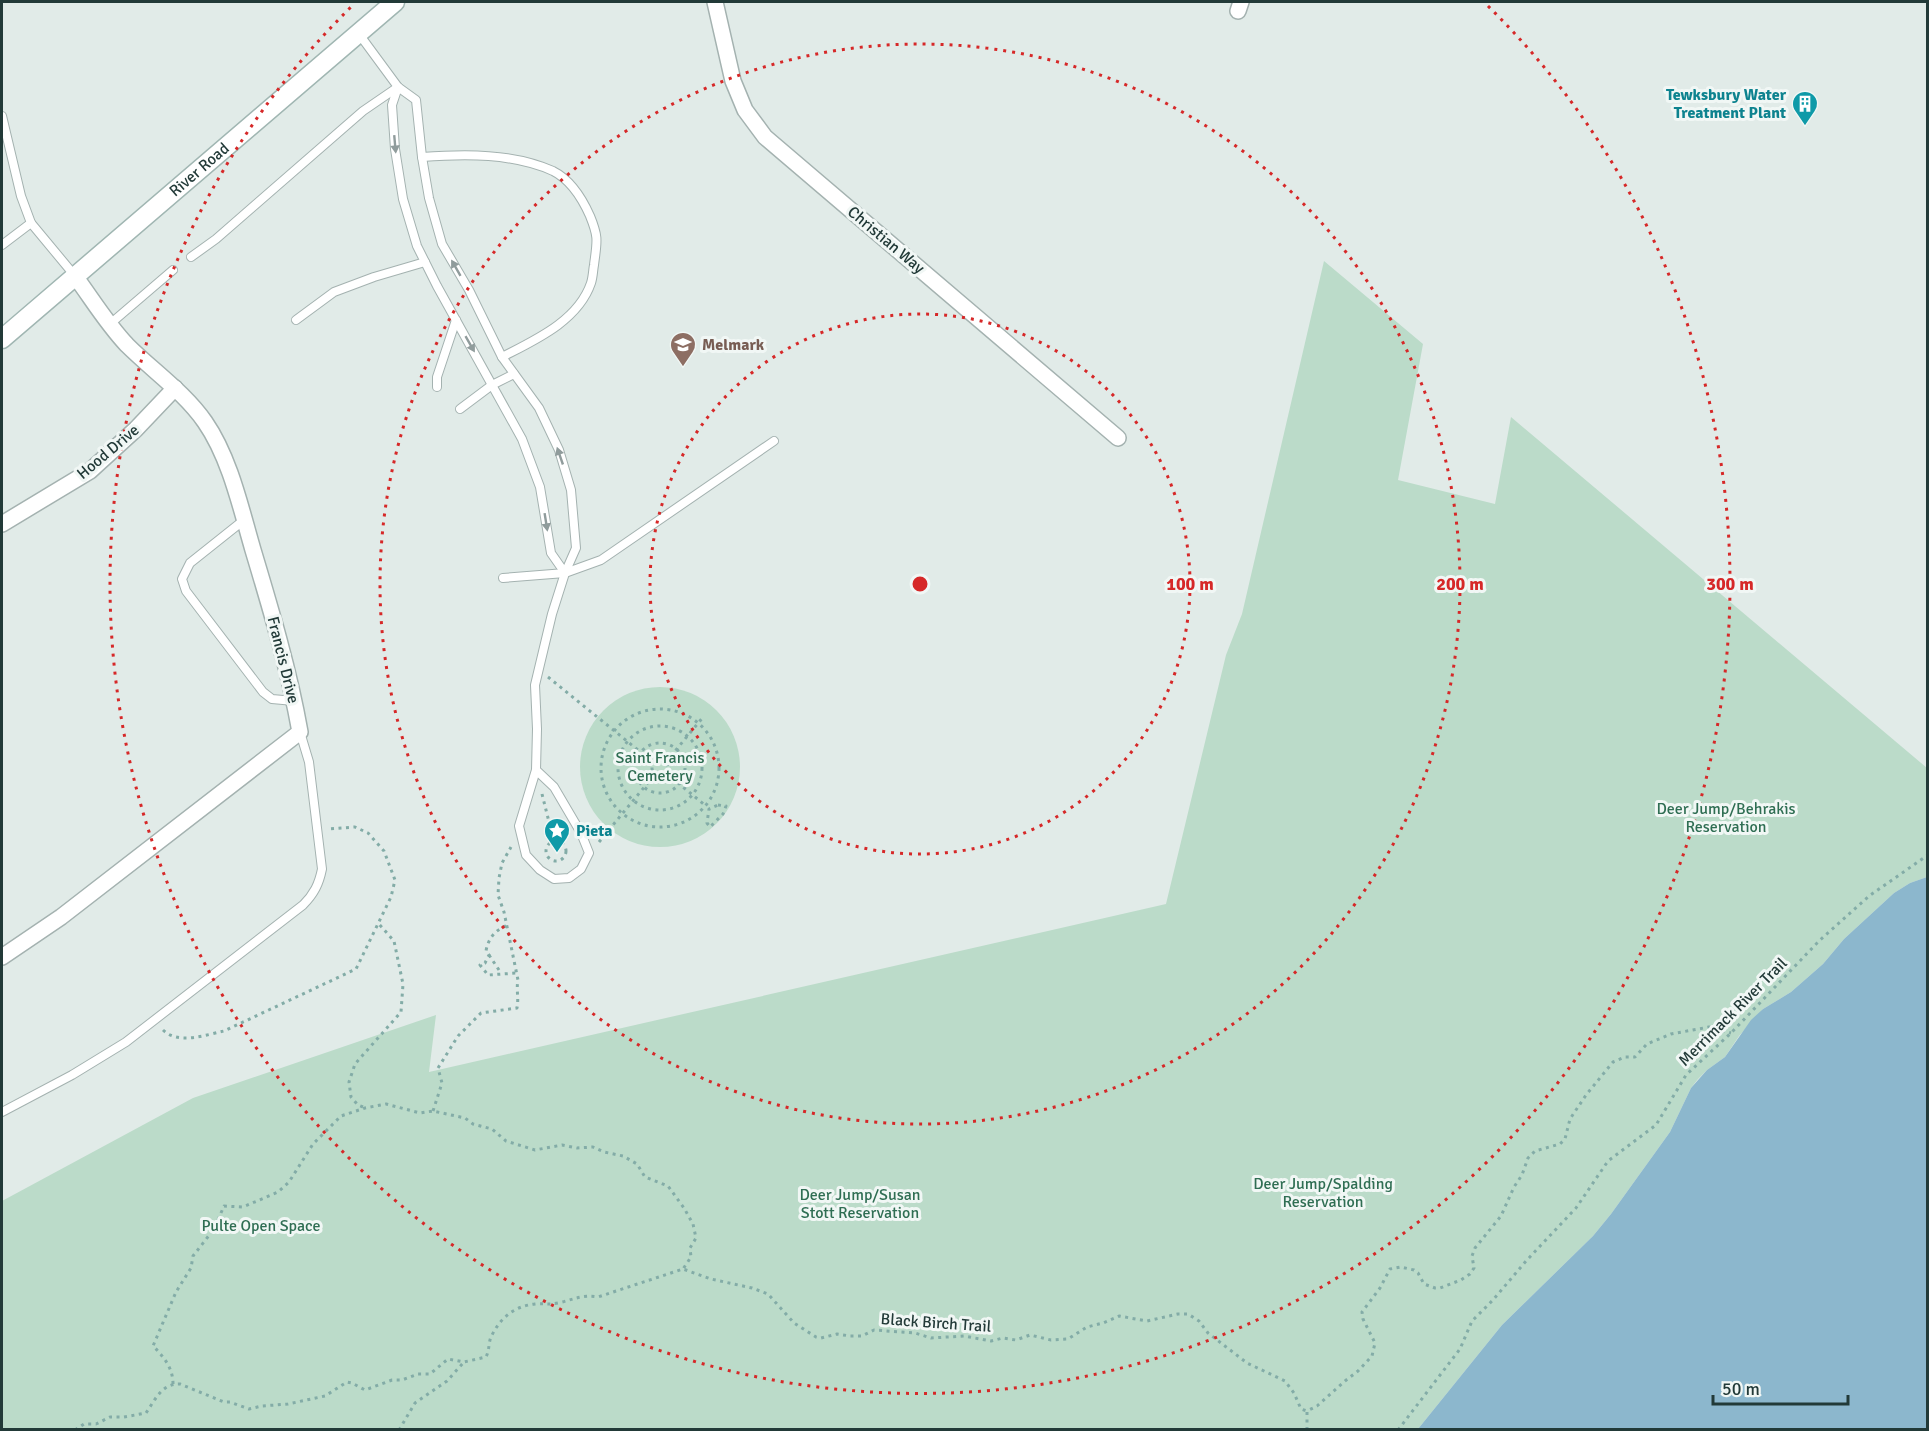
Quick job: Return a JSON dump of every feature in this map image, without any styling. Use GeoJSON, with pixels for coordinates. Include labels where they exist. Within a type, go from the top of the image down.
{"type":"FeatureCollection","features":[{"type":"Feature","properties":{"kind":"main road","name":"River Road"},"geometry":{"type":"LineString","coordinates":[[2,339],[395,2]]}},
{"type":"Feature","properties":{"kind":"street","name":"Christian Way"},"geometry":{"type":"LineString","coordinates":[[715,2],[733,81],[745,110],[765,137],[1118,438]]}},
{"type":"Feature","properties":{"kind":"street","name":"Francis Drive"},"geometry":{"type":"LineString","coordinates":[[75,276],[110,324],[128,345],[175,388],[204,420],[216,441],[244,520],[272,614],[300,732]]}},
{"type":"Feature","properties":{"kind":"street","name":"Hood Drive"},"geometry":{"type":"LineString","coordinates":[[2,524],[90,471],[136,429],[175,388]]}},
{"type":"Feature","properties":{"kind":"street"},"geometry":{"type":"LineString","coordinates":[[2,957],[61,917],[300,732]]}},
{"type":"Feature","properties":{"kind":"lane"},"geometry":{"type":"LineString","coordinates":[[358,33],[398,87],[416,100],[429,198],[442,244],[469,290],[502,357],[539,408],[559,450],[571,490],[576,548],[552,614],[538,669],[535,685],[536,770],[519,826],[526,855],[540,870],[554,879],[569,878],[581,869],[589,853],[581,833],[554,787],[536,770]]}},
{"type":"Feature","properties":{"kind":"lane"},"geometry":{"type":"LineString","coordinates":[[191,257],[216,239],[363,111],[398,87]]}},
{"type":"Feature","properties":{"kind":"lane"},"geometry":{"type":"LineString","coordinates":[[398,87],[392,105],[395,149],[403,199],[417,246],[522,439],[540,488],[551,553],[565,573]]}},
{"type":"Feature","properties":{"kind":"lane"},"geometry":{"type":"LineString","coordinates":[[2,116],[5,144],[31,223],[75,276]]}},
{"type":"Feature","properties":{"kind":"lane"},"geometry":{"type":"LineString","coordinates":[[422,157],[460,154],[518,160],[554,171],[572,185],[586,207],[598,236],[591,283],[580,304],[563,322],[502,357]]}},
{"type":"Feature","properties":{"kind":"lane"},"geometry":{"type":"LineString","coordinates":[[2,244],[31,223]]}},
{"type":"Feature","properties":{"kind":"lane"},"geometry":{"type":"LineString","coordinates":[[296,320],[334,292],[425,262]]}},
{"type":"Feature","properties":{"kind":"lane"},"geometry":{"type":"LineString","coordinates":[[110,324],[173,270]]}},
{"type":"Feature","properties":{"kind":"lane"},"geometry":{"type":"LineString","coordinates":[[437,387],[437,376],[456,320]]}},
{"type":"Feature","properties":{"kind":"lane"},"geometry":{"type":"LineString","coordinates":[[460,409],[492,385],[514,374]]}},
{"type":"Feature","properties":{"kind":"lane"},"geometry":{"type":"LineString","coordinates":[[503,578],[565,573],[601,560],[774,441]]}},
{"type":"Feature","properties":{"kind":"lane"},"geometry":{"type":"LineString","coordinates":[[244,520],[190,563],[182,579],[186,591],[263,692],[272,699],[294,701]]}},
{"type":"Feature","properties":{"kind":"lane"},"geometry":{"type":"LineString","coordinates":[[2,1112],[72,1075],[126,1042],[312,897],[319,883],[322,868],[309,762],[300,732]]}},
{"type":"Feature","properties":{"kind":"path"},"geometry":{"type":"LineString","coordinates":[[538,669],[654,763]]}},
{"type":"Feature","properties":{"kind":"path"},"geometry":{"type":"LineString","coordinates":[[614,730],[603,751],[600,775],[608,797],[622,814],[637,823],[651,827],[666,827],[681,824],[707,807],[726,806],[723,814],[710,827],[707,823],[707,807],[717,786],[720,763],[713,741],[698,722],[678,711],[655,709],[632,715],[614,730]]}},
{"type":"Feature","properties":{"kind":"path"},"geometry":{"type":"LineString","coordinates":[[666,762],[704,716]]}},
{"type":"Feature","properties":{"kind":"path"},"geometry":{"type":"LineString","coordinates":[[653,726],[668,727],[687,736],[694,744],[702,762],[700,781],[693,795],[677,807],[660,810],[643,807],[633,801],[621,784],[617,769],[620,754],[627,741],[639,731],[653,726]]}},
{"type":"Feature","properties":{"kind":"path"},"geometry":{"type":"LineString","coordinates":[[655,743],[669,745],[676,749],[685,765],[685,772],[679,784],[668,792],[661,793],[654,793],[644,787],[638,781],[635,768],[641,752],[655,743]]}},
{"type":"Feature","properties":{"kind":"path"},"geometry":{"type":"LineString","coordinates":[[661,760],[666,762],[668,769],[666,773],[661,776],[655,774],[652,768],[654,763],[661,760]]}},
{"type":"Feature","properties":{"kind":"path"},"geometry":{"type":"LineString","coordinates":[[536,770],[555,842]]}},
{"type":"Feature","properties":{"kind":"path"},"geometry":{"type":"LineString","coordinates":[[666,773],[707,807]]}},
{"type":"Feature","properties":{"kind":"path"},"geometry":{"type":"LineString","coordinates":[[589,853],[655,774]]}},
{"type":"Feature","properties":{"kind":"path"},"geometry":{"type":"LineString","coordinates":[[433,1111],[442,1083],[438,1068],[458,1036],[481,1013],[517,1008],[519,999],[516,988],[517,973],[498,895],[502,863],[519,826]]}},
{"type":"Feature","properties":{"kind":"path"},"geometry":{"type":"LineString","coordinates":[[153,1021],[168,1035],[182,1038],[224,1031],[356,969],[391,897],[394,880],[384,851],[368,833],[355,827],[317,829]]}},
{"type":"Feature","properties":{"kind":"path"},"geometry":{"type":"LineString","coordinates":[[555,842],[564,845],[566,851],[564,857],[556,861],[548,857],[547,851],[549,845],[555,842]]}},
{"type":"Feature","properties":{"kind":"path","name":"Merrimack River Trail"},"geometry":{"type":"LineString","coordinates":[[1398,1430],[1460,1349],[1472,1321],[1576,1208],[1608,1161],[1656,1125],[1686,1075],[1731,1033],[1819,941],[1852,911],[1869,896],[1928,855]]}},
{"type":"Feature","properties":{"kind":"path"},"geometry":{"type":"LineString","coordinates":[[365,1108],[358,1105],[351,1097],[349,1082],[355,1064],[401,1012],[403,984],[394,941],[379,924]]}},
{"type":"Feature","properties":{"kind":"path"},"geometry":{"type":"LineString","coordinates":[[501,973],[486,951],[490,939],[500,928],[506,926]]}},
{"type":"Feature","properties":{"kind":"path"},"geometry":{"type":"LineString","coordinates":[[489,955],[485,963],[480,965],[488,975],[517,973]]}},
{"type":"Feature","properties":{"kind":"path"},"geometry":{"type":"LineString","coordinates":[[1307,1430],[1307,1412],[1358,1371],[1372,1356],[1376,1343],[1362,1312],[1380,1288],[1390,1269],[1401,1267],[1414,1270],[1425,1284],[1435,1288],[1465,1279],[1474,1264],[1472,1256],[1475,1248],[1502,1214],[1528,1158],[1534,1151],[1560,1144],[1565,1139],[1570,1119],[1609,1065],[1618,1059],[1635,1057],[1647,1044],[1671,1034],[1709,1027],[1731,1033]]}},
{"type":"Feature","properties":{"kind":"path"},"geometry":{"type":"LineString","coordinates":[[75,1430],[84,1424],[96,1424],[110,1417],[146,1413],[163,1389],[173,1384],[180,1384],[224,1402],[249,1409],[325,1396],[347,1382],[365,1390],[392,1380],[402,1380],[418,1374],[430,1374],[448,1359],[464,1362],[486,1357],[490,1348],[491,1336],[496,1327],[516,1308],[536,1304],[548,1306],[585,1296],[598,1297],[683,1269],[691,1257],[690,1248],[696,1238],[693,1224],[668,1186],[645,1177],[637,1164],[623,1156],[593,1147],[577,1148],[562,1145],[535,1150],[506,1141],[488,1126],[479,1127],[465,1118],[433,1111],[420,1113],[386,1104],[355,1111],[341,1116],[313,1144],[289,1182],[278,1192],[243,1207],[224,1206],[214,1229],[194,1256],[191,1268],[176,1292],[153,1346],[165,1358],[173,1376],[173,1384]]}},
{"type":"Feature","properties":{"kind":"path"},"geometry":{"type":"LineString","coordinates":[[355,1111],[358,1105]]}},
{"type":"Feature","properties":{"kind":"path","name":"Black Birch Trail"},"geometry":{"type":"LineString","coordinates":[[683,1269],[768,1294],[794,1323],[810,1334],[821,1338],[837,1334],[862,1336],[874,1330],[915,1333],[931,1338],[964,1336],[991,1341],[1003,1338],[1016,1340],[1030,1335],[1052,1340],[1068,1339],[1086,1327],[1119,1316],[1147,1321],[1188,1314],[1199,1321],[1208,1333],[1247,1363],[1285,1381],[1294,1393],[1301,1409],[1307,1412]]}},
{"type":"Feature","properties":{"kind":"path"},"geometry":{"type":"LineString","coordinates":[[399,1430],[416,1403],[447,1381],[464,1362]]}},
{"type":"Feature","properties":{"kind":"green space"},"geometry":{"type":"Polygon","coordinates":[[[1324,261],[1423,344],[1398,480],[1495,504],[1511,417],[1927,768],[1927,877],[1910,883],[1894,893],[1844,939],[1823,964],[1791,992],[1763,1009],[1739,1036],[1725,1057],[1698,1079],[1691,1088],[1670,1132],[1611,1214],[1593,1236],[1502,1325],[1418,1429],[2,1430],[2,1201],[193,1098],[436,1015],[429,1072],[1166,904],[1226,655],[1242,614],[1324,261]]]}},
{"type":"Feature","properties":{"kind":"green space","name":"Saint Francis Cemetery"},"geometry":{"type":"Polygon","coordinates":[[[660,687],[691,693],[716,711],[734,736],[740,767],[734,798],[716,823],[691,841],[660,847],[629,841],[604,823],[586,798],[580,767],[586,736],[604,711],[629,693],[660,687]]]}},
{"type":"Feature","properties":{"kind":"water"},"geometry":{"type":"Polygon","coordinates":[[[1927,877],[1927,1429],[1418,1429],[1502,1325],[1593,1236],[1611,1214],[1670,1132],[1691,1088],[1707,1070],[1725,1057],[1751,1020],[1763,1009],[1791,992],[1823,964],[1844,939],[1894,893],[1910,883],[1927,877]]]}},
{"type":"Feature","properties":{"kind":"place","name":"Tewksbury Water Treatment Plant"},"geometry":{"type":"Point","coordinates":[1805,127]}},
{"type":"Feature","properties":{"kind":"place","name":"Melmark"},"geometry":{"type":"Point","coordinates":[683,368]}},
{"type":"Feature","properties":{"kind":"place","name":"Pieta"},"geometry":{"type":"Point","coordinates":[557,854]}},
{"type":"Feature","properties":{"kind":"park label","name":"Deer Jump/Behrakis Reservation"},"geometry":{"type":"Point","coordinates":[1726,818]}},
{"type":"Feature","properties":{"kind":"park label","name":"Deer Jump/Spalding Reservation"},"geometry":{"type":"Point","coordinates":[1323,1193]}},
{"type":"Feature","properties":{"kind":"park label","name":"Deer Jump/Susan Stott Reservation"},"geometry":{"type":"Point","coordinates":[860,1204]}},
{"type":"Feature","properties":{"kind":"park label","name":"Pulte Open Space"},"geometry":{"type":"Point","coordinates":[261,1226]}}]}
